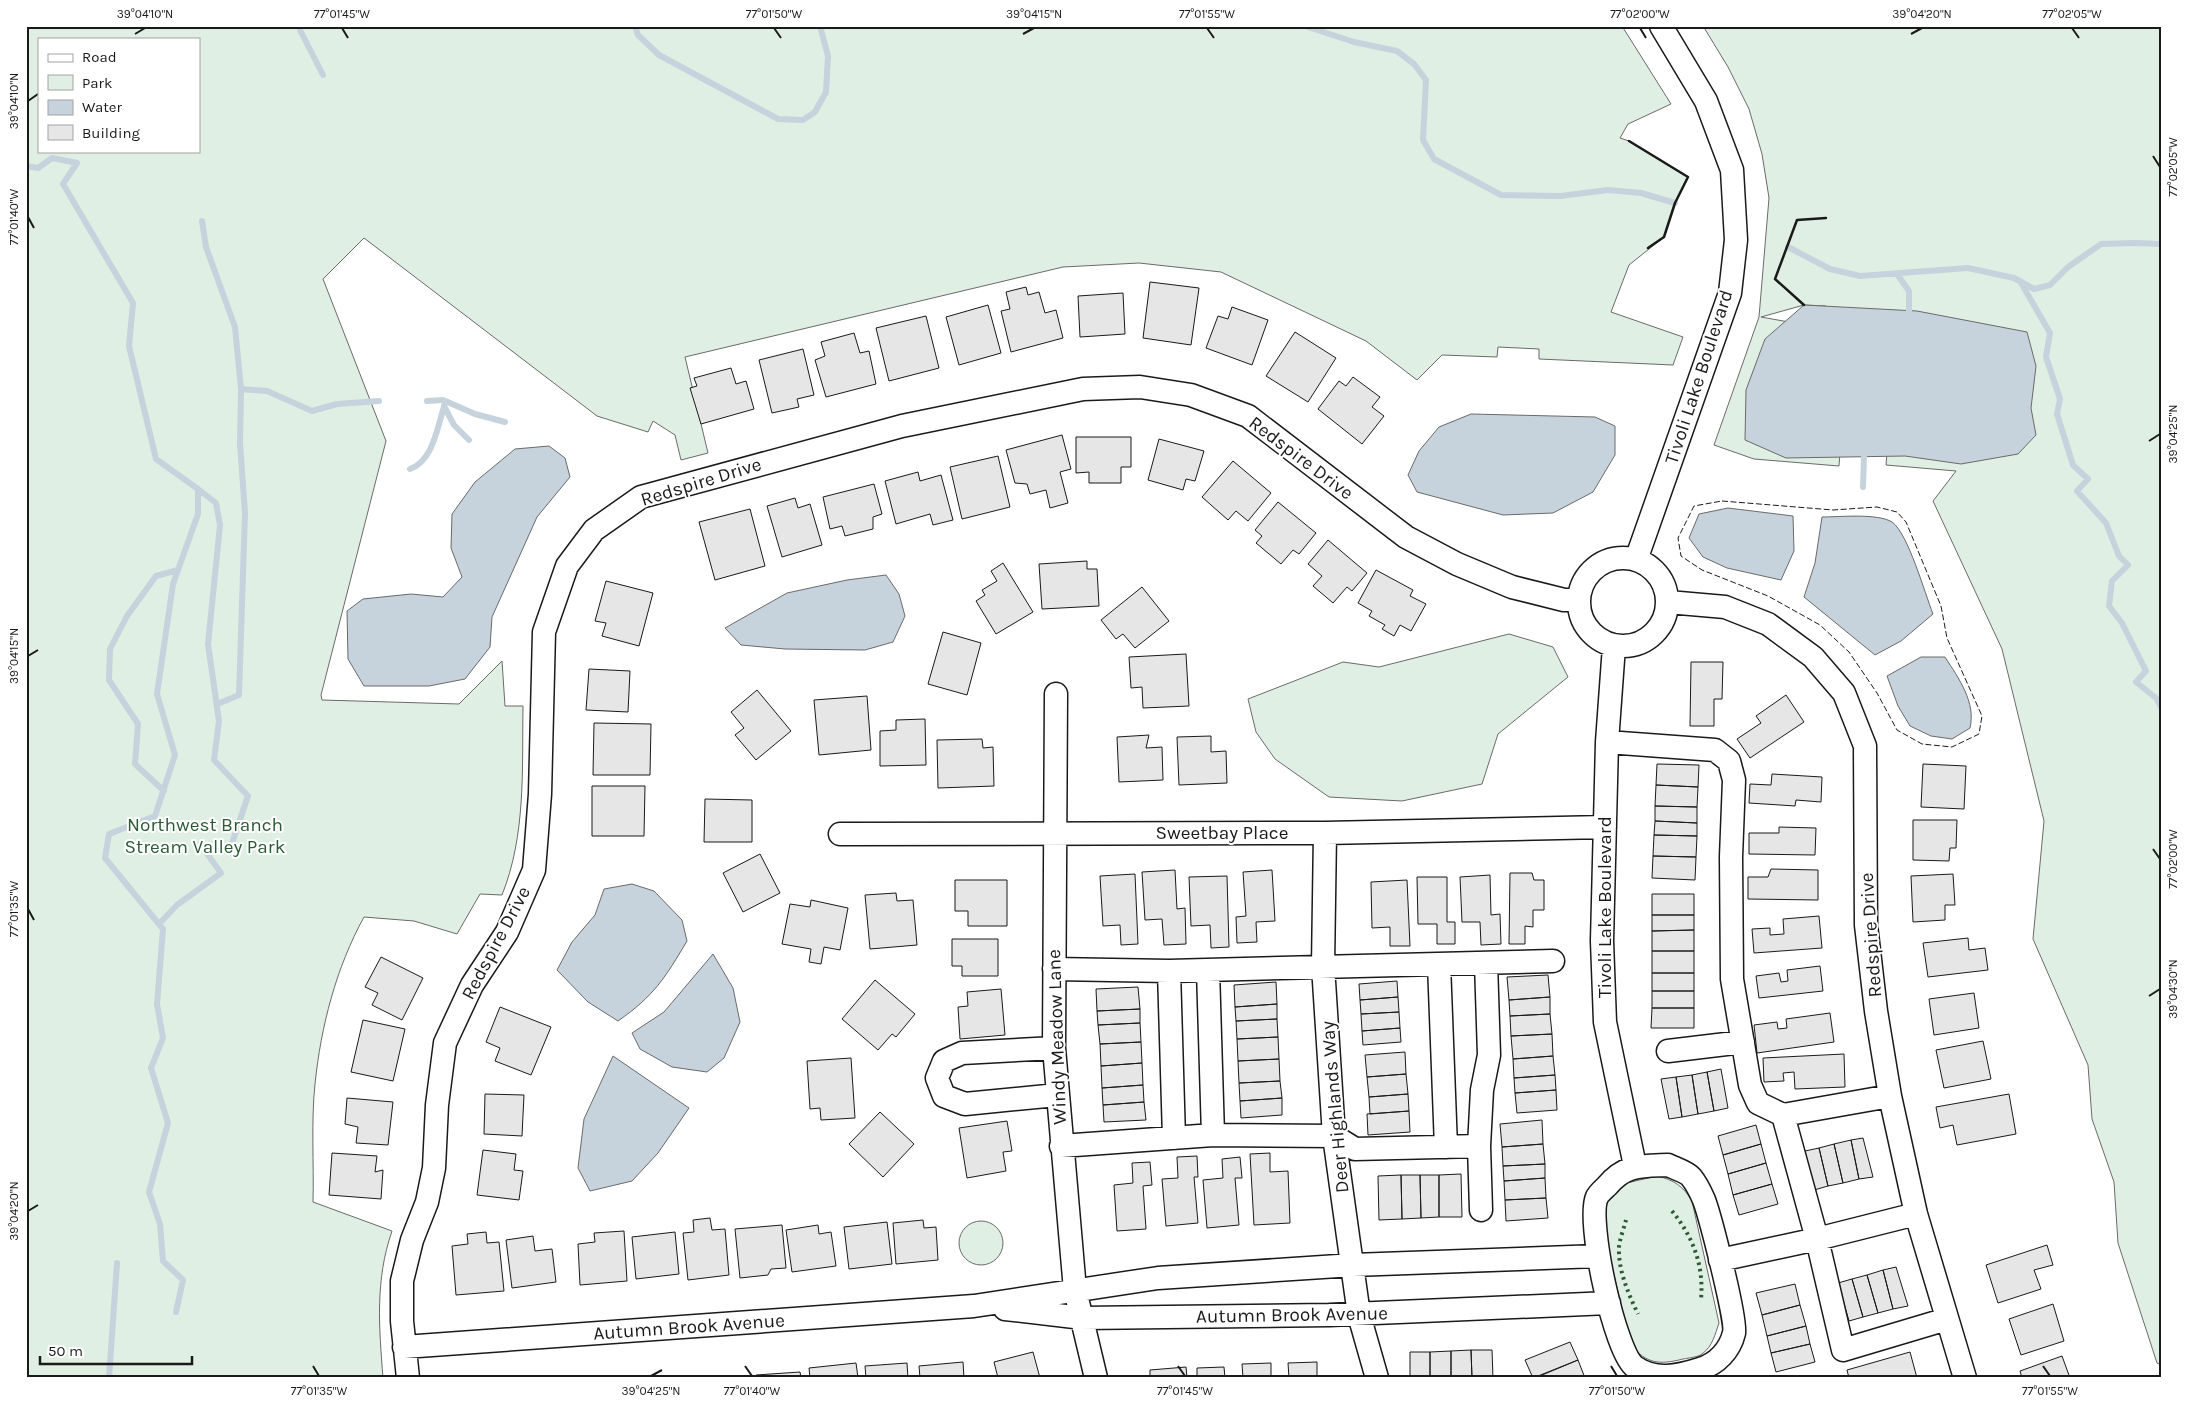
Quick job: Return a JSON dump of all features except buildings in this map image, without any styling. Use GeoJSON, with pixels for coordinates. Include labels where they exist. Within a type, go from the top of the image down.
{"type":"FeatureCollection","features":[{"type":"Feature","properties":{"kind":"street","name":"Tivoli Lake Boulevard"},"geometry":{"type":"LineString","coordinates":[[1636,560],[1730,293],[1736,240],[1732,170],[1706,101],[1660,26]]}},
{"type":"Feature","properties":{"kind":"street","name":"Redspire Drive"},"geometry":{"type":"LineString","coordinates":[[408,1378],[402,1321],[402,1281],[412,1240],[427,1202],[434,1168],[437,1105],[445,1043],[472,985],[507,932],[534,870],[540,785],[544,632],[568,566],[594,530],[641,497],[902,426],[1083,389],[1140,387],[1191,395],[1248,416],[1406,537],[1457,564],[1512,587],[1564,600],[1579,600]]}},
{"type":"Feature","properties":{"kind":"street"},"geometry":{"type":"LineString","coordinates":[[1623,558],[1636,560],[1649,566],[1659,576],[1665,588],[1668,602],[1666,614],[1660,626],[1651,636],[1640,643],[1614,646],[1602,641],[1588,629],[1580,612],[1579,600],[1585,581],[1598,566],[1610,560],[1623,558]]}},
{"type":"Feature","properties":{"kind":"street","name":"Redspire Drive"},"geometry":{"type":"LineString","coordinates":[[1668,602],[1725,607],[1768,624],[1814,657],[1844,693],[1865,746],[1866,925],[1876,1010],[1890,1096],[1916,1214],[1965,1378]]}},
{"type":"Feature","properties":{"kind":"street","name":"Tivoli Lake Boulevard"},"geometry":{"type":"LineString","coordinates":[[1614,646],[1607,742],[1602,941],[1605,1022],[1635,1166]]}},
{"type":"Feature","properties":{"kind":"street","name":"Windy Meadow Lane"},"geometry":{"type":"LineString","coordinates":[[1056,694],[1054,1048],[1075,1290],[1096,1378]]}},
{"type":"Feature","properties":{"kind":"street"},"geometry":{"type":"LineString","coordinates":[[1607,742],[1715,750],[1729,761],[1734,780],[1732,979],[1750,1085],[1758,1103],[1783,1115],[1890,1096]]}},
{"type":"Feature","properties":{"kind":"street","name":"Sweetbay Place"},"geometry":{"type":"LineString","coordinates":[[840,834],[1325,832],[1605,827]]}},
{"type":"Feature","properties":{"kind":"street","name":"Deer Highlands Way"},"geometry":{"type":"LineString","coordinates":[[1325,832],[1323,966],[1334,1136],[1359,1315],[1377,1378]]}},
{"type":"Feature","properties":{"kind":"street"},"geometry":{"type":"LineString","coordinates":[[1054,969],[1169,971],[1554,961]]}},
{"type":"Feature","properties":{"kind":"street"},"geometry":{"type":"LineString","coordinates":[[1481,1210],[1479,1146],[1482,1090],[1490,1055],[1486,963]]}},
{"type":"Feature","properties":{"kind":"street"},"geometry":{"type":"LineString","coordinates":[[1439,964],[1446,1147]]}},
{"type":"Feature","properties":{"kind":"street"},"geometry":{"type":"LineString","coordinates":[[1208,970],[1213,1135]]}},
{"type":"Feature","properties":{"kind":"street"},"geometry":{"type":"LineString","coordinates":[[1169,971],[1174,1138]]}},
{"type":"Feature","properties":{"kind":"street"},"geometry":{"type":"LineString","coordinates":[[1668,1051],[1743,1042]]}},
{"type":"Feature","properties":{"kind":"street"},"geometry":{"type":"LineString","coordinates":[[1054,1048],[962,1053],[944,1061],[937,1078],[944,1096],[965,1104],[1057,1095]]}},
{"type":"Feature","properties":{"kind":"street"},"geometry":{"type":"LineString","coordinates":[[1783,1115],[1817,1239],[1843,1350],[1947,1319]]}},
{"type":"Feature","properties":{"kind":"street"},"geometry":{"type":"LineString","coordinates":[[1061,1146],[1213,1135],[1334,1136],[1355,1149],[1479,1146]]}},
{"type":"Feature","properties":{"kind":"street"},"geometry":{"type":"LineString","coordinates":[[1668,1165],[1690,1176],[1704,1200],[1720,1260],[1734,1331],[1726,1352],[1708,1367],[1686,1376],[1657,1377],[1634,1366],[1622,1348],[1598,1256],[1594,1228],[1596,1198],[1614,1176],[1635,1166],[1668,1165]]}},
{"type":"Feature","properties":{"kind":"street"},"geometry":{"type":"LineString","coordinates":[[1720,1260],[1817,1239],[1916,1214]]}},
{"type":"Feature","properties":{"kind":"street","name":"Autumn Brook Avenue"},"geometry":{"type":"LineString","coordinates":[[404,1347],[974,1306],[1158,1278],[1353,1265],[1598,1256]]}},
{"type":"Feature","properties":{"kind":"street","name":"Autumn Brook Avenue"},"geometry":{"type":"LineString","coordinates":[[974,1306],[1083,1318],[1359,1315],[1610,1303]]}},
{"type":"Feature","properties":{"kind":"green space","name":"Northwest Branch Stream Valley Park"},"geometry":{"type":"Polygon","coordinates":[[[26,26],[1622,26],[1671,104],[1628,124],[1620,138],[1629,141],[1688,177],[1675,203],[1664,237],[1629,265],[1611,312],[1683,337],[1673,365],[1539,359],[1539,349],[1498,347],[1497,357],[1442,355],[1417,380],[1366,341],[1221,272],[1139,263],[1063,267],[685,357],[708,453],[681,460],[675,435],[653,421],[648,432],[597,416],[364,238],[323,279],[386,441],[321,695],[322,700],[459,704],[502,661],[505,706],[523,706],[519,826],[510,872],[502,895],[480,894],[457,934],[414,921],[364,917],[345,956],[331,998],[321,1041],[314,1098],[313,1202],[392,1231],[383,1267],[381,1286],[380,1340],[383,1378],[26,1378],[26,26]]]}},
{"type":"Feature","properties":{"kind":"green space"},"geometry":{"type":"Polygon","coordinates":[[[1703,26],[2161,26],[2161,1365],[2157,1363],[2118,1243],[2114,1182],[2092,1119],[2088,1065],[2033,939],[2044,821],[2002,649],[1933,501],[1956,471],[1886,465],[1889,428],[1842,424],[1839,466],[1754,459],[1714,445],[1759,317],[1769,198],[1762,154],[1749,109],[1728,67],[1703,26]],[[1804,305],[1761,317],[1822,328],[1826,306],[1804,305]]]}},
{"type":"Feature","properties":{"kind":"green space"},"geometry":{"type":"Polygon","coordinates":[[[1509,634],[1553,647],[1568,677],[1498,734],[1482,784],[1402,801],[1329,797],[1275,759],[1256,732],[1248,699],[1343,662],[1379,667],[1509,634]]]}},
{"type":"Feature","properties":{"kind":"green space"},"geometry":{"type":"Polygon","coordinates":[[[1657,1176],[1678,1184],[1692,1201],[1719,1323],[1711,1344],[1702,1354],[1667,1362],[1648,1359],[1631,1345],[1603,1230],[1602,1207],[1622,1184],[1657,1176]]]}},
{"type":"Feature","properties":{"kind":"green space"},"geometry":{"type":"Polygon","coordinates":[[[985,1221],[997,1227],[1002,1234],[1002,1252],[997,1259],[990,1264],[977,1265],[969,1262],[962,1255],[959,1239],[962,1231],[969,1224],[985,1221]]]}},
{"type":"Feature","properties":{"kind":"water"},"geometry":{"type":"Polygon","coordinates":[[[1804,305],[1917,311],[2027,332],[2036,366],[2031,408],[2036,435],[2018,454],[1961,464],[1905,456],[1786,458],[1745,440],[1746,390],[1765,339],[1804,305]]]}},
{"type":"Feature","properties":{"kind":"water"},"geometry":{"type":"Polygon","coordinates":[[[1471,414],[1595,417],[1615,426],[1615,455],[1593,492],[1553,513],[1503,515],[1417,492],[1408,475],[1419,451],[1439,427],[1471,414]]]}},
{"type":"Feature","properties":{"kind":"water"},"geometry":{"type":"Polygon","coordinates":[[[549,446],[565,458],[570,477],[537,517],[492,617],[490,647],[465,679],[429,686],[364,686],[348,659],[347,611],[363,599],[411,594],[443,597],[462,577],[451,548],[452,514],[475,482],[515,449],[549,446]]]}},
{"type":"Feature","properties":{"kind":"water"},"geometry":{"type":"Polygon","coordinates":[[[1728,508],[1793,516],[1794,551],[1781,580],[1727,568],[1703,557],[1689,538],[1699,514],[1728,508]]]}},
{"type":"Feature","properties":{"kind":"water"},"geometry":{"type":"Polygon","coordinates":[[[1868,516],[1892,522],[1904,538],[1916,565],[1933,614],[1901,641],[1875,655],[1804,597],[1815,563],[1822,517],[1868,516]]]}},
{"type":"Feature","properties":{"kind":"water"},"geometry":{"type":"Polygon","coordinates":[[[886,575],[899,594],[905,616],[893,642],[865,650],[785,649],[741,645],[725,628],[787,593],[847,580],[886,575]]]}},
{"type":"Feature","properties":{"kind":"water"},"geometry":{"type":"Polygon","coordinates":[[[1921,657],[1945,657],[1965,691],[1971,709],[1970,728],[1952,739],[1931,736],[1910,726],[1898,706],[1887,676],[1921,657]]]}},
{"type":"Feature","properties":{"kind":"water"},"geometry":{"type":"Polygon","coordinates":[[[632,884],[654,891],[682,920],[687,941],[658,986],[641,1003],[618,1021],[588,1002],[557,970],[572,942],[595,915],[604,889],[632,884]]]}},
{"type":"Feature","properties":{"kind":"water"},"geometry":{"type":"Polygon","coordinates":[[[713,954],[733,988],[740,1022],[724,1058],[707,1072],[672,1067],[640,1049],[632,1033],[664,1012],[713,954]]]}},
{"type":"Feature","properties":{"kind":"water"},"geometry":{"type":"Polygon","coordinates":[[[613,1056],[689,1108],[658,1153],[632,1181],[590,1191],[578,1168],[584,1119],[613,1056]]]}},
{"type":"Feature","properties":{"kind":"waterway"},"geometry":{"type":"LineString","coordinates":[[300,26],[300,30],[323,75]]}},
{"type":"Feature","properties":{"kind":"waterway"},"geometry":{"type":"LineString","coordinates":[[635,26],[638,35],[659,55],[778,119],[803,120],[815,112],[826,92],[828,56],[820,26]]}},
{"type":"Feature","properties":{"kind":"waterway"},"geometry":{"type":"LineString","coordinates":[[1305,26],[1354,42],[1397,51],[1414,64],[1426,80],[1423,140],[1434,159],[1501,195],[1560,196],[1608,190],[1641,193],[1675,203]]}},
{"type":"Feature","properties":{"kind":"waterway"},"geometry":{"type":"LineString","coordinates":[[26,166],[38,168],[52,158],[77,163],[63,184],[133,303],[129,346],[156,459],[198,489],[198,514],[173,584],[157,694],[175,755],[155,816],[109,834],[105,858],[163,929],[157,1004],[163,1038],[151,1068],[168,1123],[149,1192],[160,1224],[163,1261],[183,1280],[176,1312]]}},
{"type":"Feature","properties":{"kind":"waterway"},"geometry":{"type":"LineString","coordinates":[[202,221],[206,247],[235,327],[241,389],[240,443],[245,513],[239,695],[217,704]]}},
{"type":"Feature","properties":{"kind":"waterway"},"geometry":{"type":"LineString","coordinates":[[1788,247],[1830,269],[1860,276],[1968,268],[2014,278],[2034,289],[2050,285],[2068,267],[2101,244],[2161,244]]}},
{"type":"Feature","properties":{"kind":"waterway"},"geometry":{"type":"LineString","coordinates":[[1897,274],[1909,291],[1909,318]]}},
{"type":"Feature","properties":{"kind":"waterway"},"geometry":{"type":"LineString","coordinates":[[2020,281],[2050,333],[2046,357],[2060,399],[2057,414],[2073,465],[2088,479],[2077,491],[2106,523],[2119,556],[2128,565],[2112,581],[2109,606],[2122,623],[2146,671],[2136,682],[2156,698],[2161,707]]}},
{"type":"Feature","properties":{"kind":"waterway"},"geometry":{"type":"LineString","coordinates":[[241,389],[267,391],[312,411],[337,404],[379,401]]}},
{"type":"Feature","properties":{"kind":"waterway"},"geometry":{"type":"LineString","coordinates":[[427,401],[443,400],[475,414],[505,422]]}},
{"type":"Feature","properties":{"kind":"waterway"},"geometry":{"type":"LineString","coordinates":[[444,406],[454,425],[469,440]]}},
{"type":"Feature","properties":{"kind":"waterway"},"geometry":{"type":"LineString","coordinates":[[410,469],[418,465],[429,451],[444,407]]}},
{"type":"Feature","properties":{"kind":"waterway"},"geometry":{"type":"LineString","coordinates":[[1863,487],[1864,456],[1867,448]]}},
{"type":"Feature","properties":{"kind":"waterway"},"geometry":{"type":"LineString","coordinates":[[159,924],[177,905],[221,873],[200,844],[229,852],[248,796],[214,760],[219,721],[208,644],[220,525],[216,503],[198,489]]}},
{"type":"Feature","properties":{"kind":"waterway"},"geometry":{"type":"LineString","coordinates":[[164,791],[135,764],[138,724],[109,680],[110,649],[127,616],[156,576],[178,570]]}},
{"type":"Feature","properties":{"kind":"waterway"},"geometry":{"type":"LineString","coordinates":[[109,1378],[117,1263]]}},
{"type":"Feature","properties":{"kind":"hedge"},"geometry":{"type":"LineString","coordinates":[[1672,1211],[1686,1231],[1696,1252],[1701,1275],[1701,1299]]}},
{"type":"Feature","properties":{"kind":"hedge"},"geometry":{"type":"LineString","coordinates":[[1626,1220],[1619,1247],[1620,1264],[1627,1290],[1638,1314]]}},
{"type":"Feature","properties":{"kind":"fence"},"geometry":{"type":"LineString","coordinates":[[1722,501],[1833,510],[1877,507],[1897,512],[1906,522],[1941,606],[1947,638],[1982,716],[1979,734],[1952,747],[1922,744],[1897,730],[1877,693],[1849,652],[1820,625],[1768,596],[1702,570],[1681,556],[1678,538],[1694,506],[1722,501]]}},
{"type":"Feature","properties":{"kind":"wall"},"geometry":{"type":"LineString","coordinates":[[1629,141],[1688,177],[1675,203],[1664,237],[1648,248]]}},
{"type":"Feature","properties":{"kind":"wall"},"geometry":{"type":"LineString","coordinates":[[1804,305],[1775,279],[1797,220],[1826,218]]}}]}
